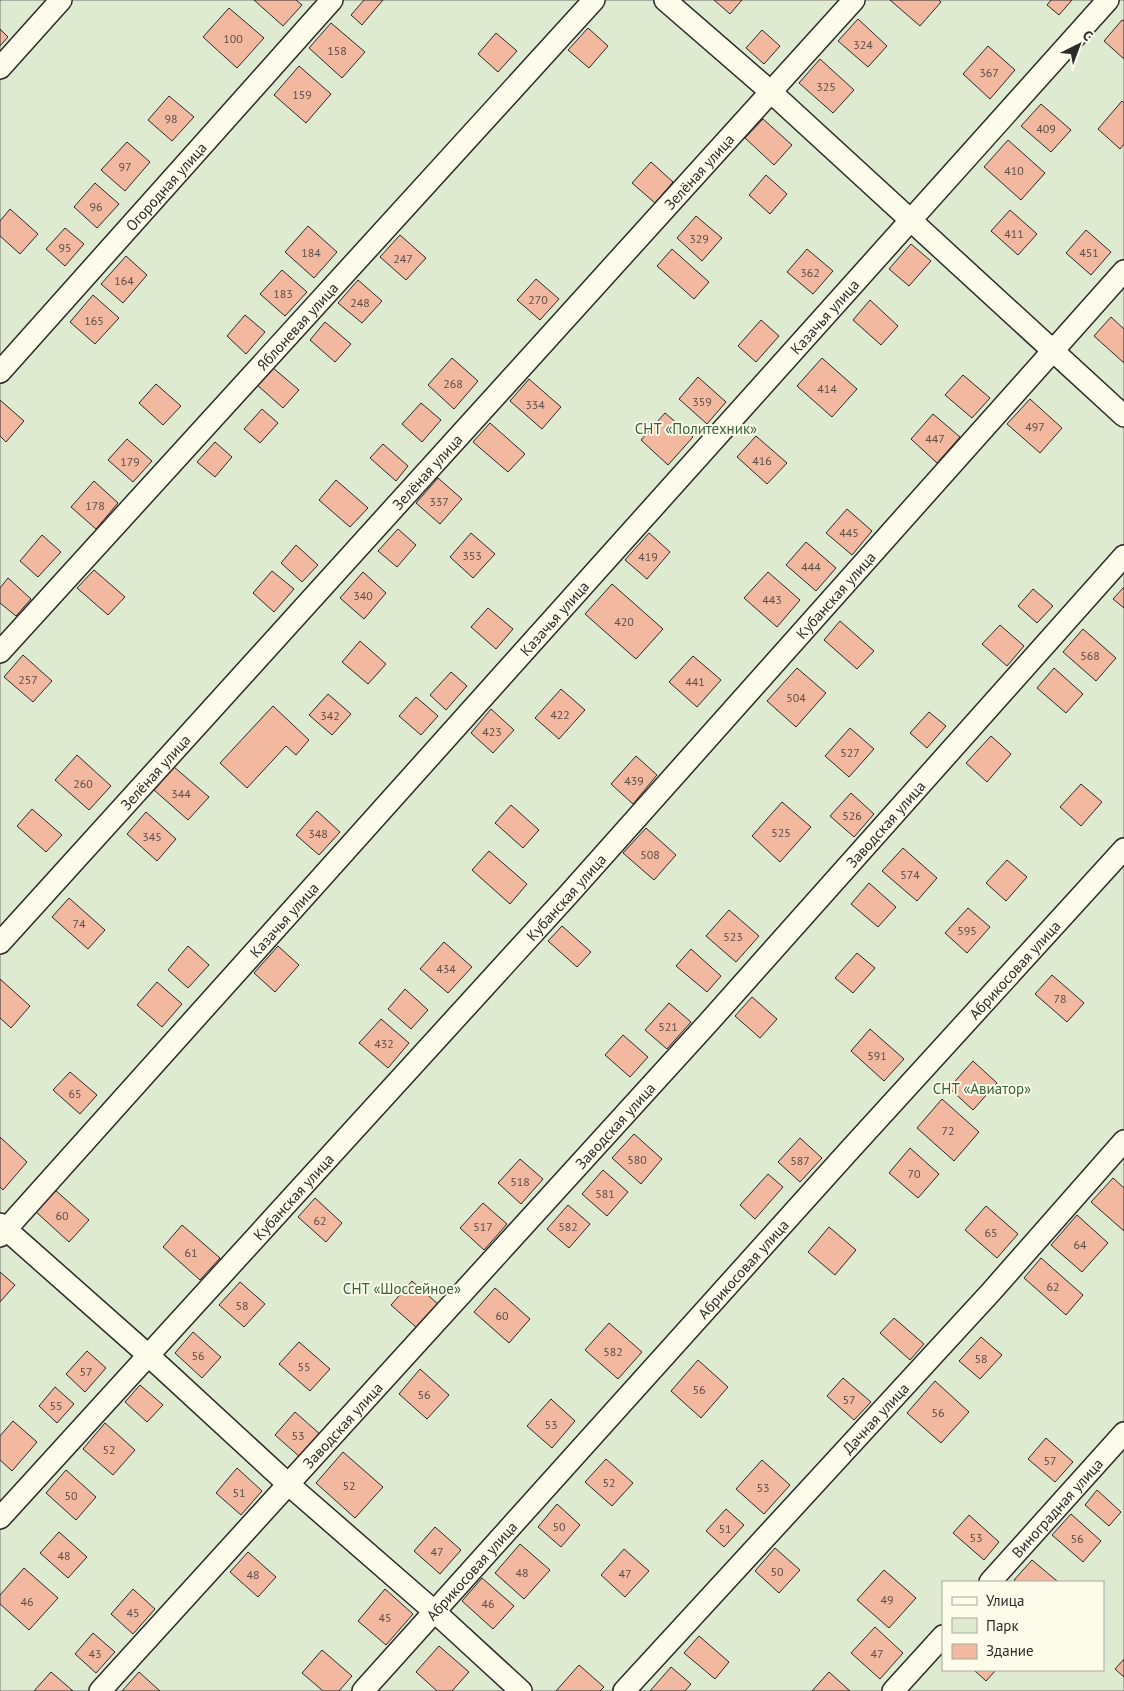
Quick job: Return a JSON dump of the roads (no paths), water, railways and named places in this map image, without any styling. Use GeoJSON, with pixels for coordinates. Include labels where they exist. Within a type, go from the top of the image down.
{"type":"FeatureCollection","features":[{"type":"Feature","properties":{"kind":"street"},"geometry":{"type":"LineString","coordinates":[[0,68],[61,0]]}},
{"type":"Feature","properties":{"kind":"street","name":"Огородная улица"},"geometry":{"type":"LineString","coordinates":[[0,372],[332,0]]}},
{"type":"Feature","properties":{"kind":"street","name":"Яблоневая улица"},"geometry":{"type":"LineString","coordinates":[[0,652],[594,0]]}},
{"type":"Feature","properties":{"kind":"street"},"geometry":{"type":"LineString","coordinates":[[666,0],[772,92],[1124,416]]}},
{"type":"Feature","properties":{"kind":"street","name":"Зелёная улица"},"geometry":{"type":"LineString","coordinates":[[0,943],[854,0]]}},
{"type":"Feature","properties":{"kind":"street","name":"Казачья улица"},"geometry":{"type":"LineString","coordinates":[[2,1230],[1108,0]]}},
{"type":"Feature","properties":{"kind":"street","name":"Кубанская улица"},"geometry":{"type":"LineString","coordinates":[[0,1518],[568,895],[1124,270]]}},
{"type":"Feature","properties":{"kind":"street","name":"Заводская улица"},"geometry":{"type":"LineString","coordinates":[[100,1691],[708,1023],[1124,556]]}},
{"type":"Feature","properties":{"kind":"street","name":"Абрикосовая улица"},"geometry":{"type":"LineString","coordinates":[[363,1691],[846,1154],[1124,849]]}},
{"type":"Feature","properties":{"kind":"street","name":"Дачная улица"},"geometry":{"type":"LineString","coordinates":[[624,1691],[990,1292],[1124,1141]]}},
{"type":"Feature","properties":{"kind":"street"},"geometry":{"type":"LineString","coordinates":[[2,1230],[148,1354],[288,1484],[435,1612],[520,1691]]}},
{"type":"Feature","properties":{"kind":"street","name":"Виноградная улица"},"geometry":{"type":"LineString","coordinates":[[991,1581],[1124,1433]]}},
{"type":"Feature","properties":{"kind":"street"},"geometry":{"type":"LineString","coordinates":[[893,1691],[942,1637]]}},
{"type":"Feature","properties":{"kind":"park label","name":"СНТ «Политехник»"},"geometry":{"type":"Point","coordinates":[696,428]}},
{"type":"Feature","properties":{"kind":"park label","name":"СНТ «Авиатор»"},"geometry":{"type":"Point","coordinates":[982,1088]}},
{"type":"Feature","properties":{"kind":"park label","name":"СНТ «Шоссейное»"},"geometry":{"type":"Point","coordinates":[402,1288]}}]}
